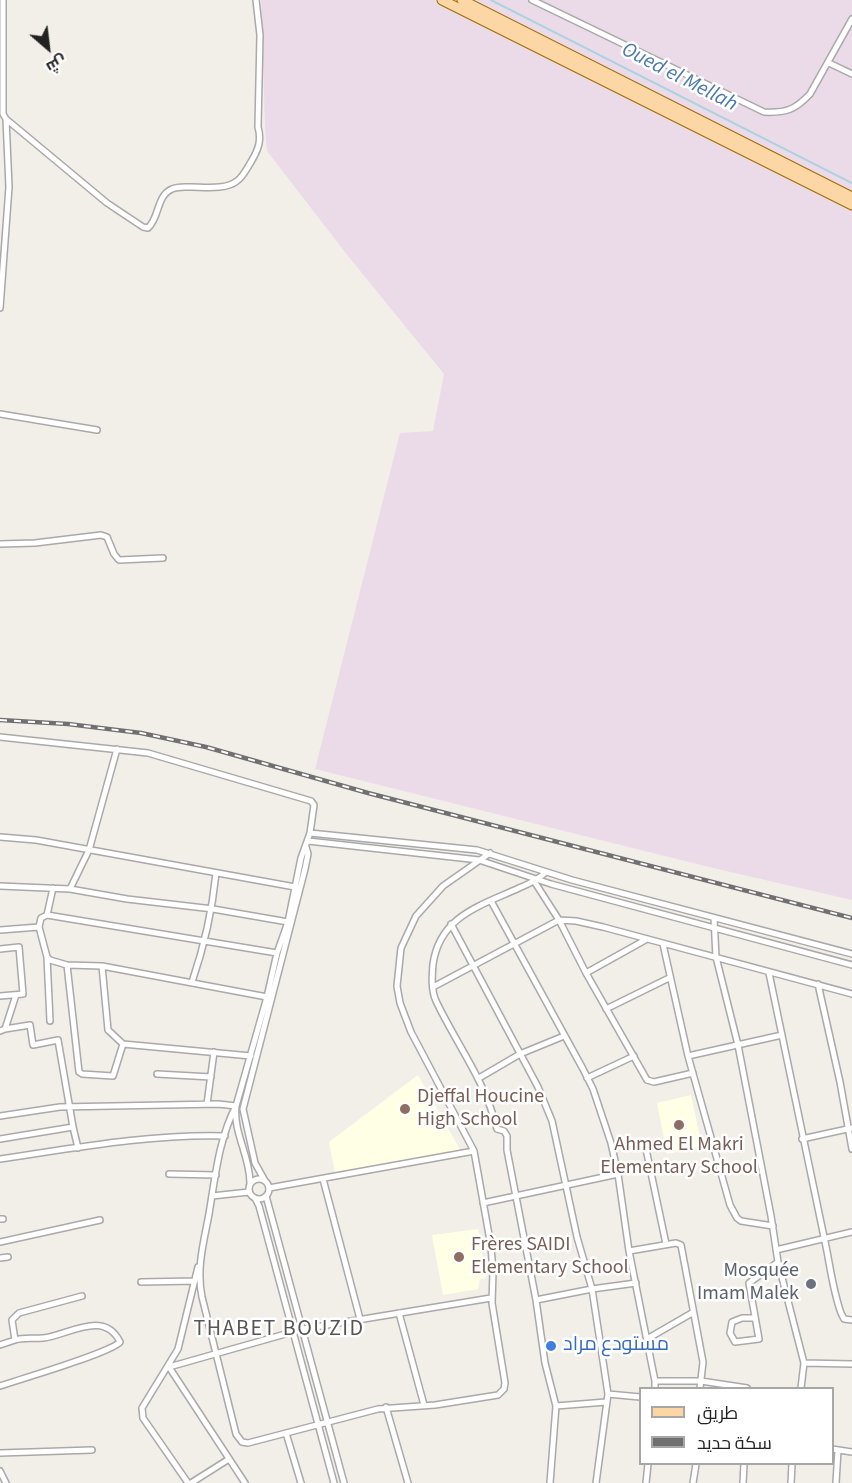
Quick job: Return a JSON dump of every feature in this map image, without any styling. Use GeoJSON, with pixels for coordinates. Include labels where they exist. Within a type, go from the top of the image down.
{"type":"FeatureCollection","features":[{"type":"Feature","properties":{"kind":"main road"},"geometry":{"type":"LineString","coordinates":[[442,0],[852,206]]}},
{"type":"Feature","properties":{"kind":"main road"},"geometry":{"type":"LineString","coordinates":[[462,0],[852,197]]}},
{"type":"Feature","properties":{"kind":"street"},"geometry":{"type":"LineString","coordinates":[[0,308],[3,212],[9,187],[3,115],[3,0]]}},
{"type":"Feature","properties":{"kind":"street"},"geometry":{"type":"LineString","coordinates":[[3,115],[107,203],[148,228],[152,224],[161,200],[173,188],[231,185],[243,175],[256,152],[261,136],[258,127],[260,35],[256,0]]}},
{"type":"Feature","properties":{"kind":"street"},"geometry":{"type":"LineString","coordinates":[[532,0],[764,111],[781,113],[802,103],[810,94],[852,19]]}},
{"type":"Feature","properties":{"kind":"street"},"geometry":{"type":"LineString","coordinates":[[829,63],[852,74]]}},
{"type":"Feature","properties":{"kind":"street"},"geometry":{"type":"LineString","coordinates":[[0,414],[97,429]]}},
{"type":"Feature","properties":{"kind":"street"},"geometry":{"type":"LineString","coordinates":[[0,544],[35,543],[101,535],[107,537],[119,560],[163,558]]}},
{"type":"Feature","properties":{"kind":"street"},"geometry":{"type":"LineString","coordinates":[[0,737],[148,753],[311,801],[314,807],[310,833],[301,858],[288,922],[277,953],[251,1056],[225,1136],[197,1280],[179,1344],[169,1366],[144,1404],[141,1413],[190,1483],[228,1459]]}},
{"type":"Feature","properties":{"kind":"street"},"geometry":{"type":"LineString","coordinates":[[70,889],[89,850],[117,749]]}},
{"type":"Feature","properties":{"kind":"street"},"geometry":{"type":"LineString","coordinates":[[310,833],[445,845],[490,853],[546,872],[852,954]]}},
{"type":"Feature","properties":{"kind":"street"},"geometry":{"type":"LineString","coordinates":[[0,837],[36,840],[295,887]]}},
{"type":"Feature","properties":{"kind":"street"},"geometry":{"type":"LineString","coordinates":[[307,844],[479,860],[536,880],[852,965]]}},
{"type":"Feature","properties":{"kind":"street"},"geometry":{"type":"LineString","coordinates":[[269,1188],[255,1163],[243,1109],[305,869],[307,844]]}},
{"type":"Feature","properties":{"kind":"street"},"geometry":{"type":"LineString","coordinates":[[197,1280],[238,1439],[242,1442],[248,1443],[386,1407],[496,1396],[502,1392],[505,1383],[491,1298],[492,1261],[474,1151],[411,1032],[400,1003],[398,977],[400,948],[416,916],[442,886],[490,853]]}},
{"type":"Feature","properties":{"kind":"street"},"geometry":{"type":"LineString","coordinates":[[546,872],[536,880],[465,913],[451,924],[437,946],[432,974],[433,994],[479,1078],[491,1105],[497,1129],[504,1131],[507,1136],[507,1150],[536,1300],[545,1363],[556,1406],[550,1483]]}},
{"type":"Feature","properties":{"kind":"street"},"geometry":{"type":"LineString","coordinates":[[192,982],[206,940],[213,909],[216,873]]}},
{"type":"Feature","properties":{"kind":"street"},"geometry":{"type":"LineString","coordinates":[[536,880],[606,1009],[649,1081],[654,1082],[693,1073]]}},
{"type":"Feature","properties":{"kind":"street"},"geometry":{"type":"LineString","coordinates":[[0,886],[70,889],[288,922]]}},
{"type":"Feature","properties":{"kind":"street"},"geometry":{"type":"LineString","coordinates":[[47,915],[53,888]]}},
{"type":"Feature","properties":{"kind":"street"},"geometry":{"type":"LineString","coordinates":[[491,901],[587,1078],[606,1125],[618,1174],[629,1251],[655,1387]]}},
{"type":"Feature","properties":{"kind":"street"},"geometry":{"type":"LineString","coordinates":[[50,1021],[46,957],[39,927],[41,918],[47,915],[277,953]]}},
{"type":"Feature","properties":{"kind":"street"},"geometry":{"type":"LineString","coordinates":[[714,918],[716,957],[738,1045],[778,1262],[804,1363],[801,1387]]}},
{"type":"Feature","properties":{"kind":"street"},"geometry":{"type":"LineString","coordinates":[[433,987],[559,920],[576,921],[852,994]]}},
{"type":"Feature","properties":{"kind":"street"},"geometry":{"type":"LineString","coordinates":[[451,924],[538,1087],[552,1121],[568,1186],[577,1237],[592,1289],[608,1394],[596,1483]]}},
{"type":"Feature","properties":{"kind":"street"},"geometry":{"type":"LineString","coordinates":[[0,930],[39,927]]}},
{"type":"Feature","properties":{"kind":"street"},"geometry":{"type":"LineString","coordinates":[[586,973],[647,939]]}},
{"type":"Feature","properties":{"kind":"street"},"geometry":{"type":"LineString","coordinates":[[663,944],[688,1056],[732,1211],[741,1221],[773,1226]]}},
{"type":"Feature","properties":{"kind":"street"},"geometry":{"type":"LineString","coordinates":[[0,949],[19,947],[23,994],[0,996]]}},
{"type":"Feature","properties":{"kind":"street"},"geometry":{"type":"LineString","coordinates":[[46,957],[67,965],[102,966],[267,997]]}},
{"type":"Feature","properties":{"kind":"street"},"geometry":{"type":"LineString","coordinates":[[67,965],[80,1072],[114,1075],[123,1044]]}},
{"type":"Feature","properties":{"kind":"street"},"geometry":{"type":"LineString","coordinates":[[102,966],[108,1030],[123,1044],[251,1056]]}},
{"type":"Feature","properties":{"kind":"street"},"geometry":{"type":"LineString","coordinates":[[769,973],[802,1139],[825,1238],[830,1276],[837,1304],[844,1319],[852,1320]]}},
{"type":"Feature","properties":{"kind":"street"},"geometry":{"type":"LineString","coordinates":[[606,1009],[669,978]]}},
{"type":"Feature","properties":{"kind":"street"},"geometry":{"type":"LineString","coordinates":[[818,984],[850,1128],[852,1149]]}},
{"type":"Feature","properties":{"kind":"street"},"geometry":{"type":"LineString","coordinates":[[3,1030],[16,995]]}},
{"type":"Feature","properties":{"kind":"street"},"geometry":{"type":"LineString","coordinates":[[3,1030],[30,1025],[33,1045],[58,1040],[78,1148]]}},
{"type":"Feature","properties":{"kind":"street"},"geometry":{"type":"LineString","coordinates":[[688,1056],[782,1035]]}},
{"type":"Feature","properties":{"kind":"street"},"geometry":{"type":"LineString","coordinates":[[479,1078],[520,1054],[564,1036]]}},
{"type":"Feature","properties":{"kind":"street"},"geometry":{"type":"LineString","coordinates":[[207,1104],[214,1052]]}},
{"type":"Feature","properties":{"kind":"street"},"geometry":{"type":"LineString","coordinates":[[587,1078],[634,1056]]}},
{"type":"Feature","properties":{"kind":"street"},"geometry":{"type":"LineString","coordinates":[[157,1074],[211,1077]]}},
{"type":"Feature","properties":{"kind":"street"},"geometry":{"type":"LineString","coordinates":[[0,1116],[69,1107],[207,1104],[236,1106]]}},
{"type":"Feature","properties":{"kind":"street"},"geometry":{"type":"LineString","coordinates":[[236,1106],[235,1121],[249,1168],[249,1191],[259,1206],[334,1483]]}},
{"type":"Feature","properties":{"kind":"street"},"geometry":{"type":"LineString","coordinates":[[0,1139],[73,1127]]}},
{"type":"Feature","properties":{"kind":"street"},"geometry":{"type":"LineString","coordinates":[[802,1139],[850,1128]]}},
{"type":"Feature","properties":{"kind":"street"},"geometry":{"type":"LineString","coordinates":[[0,1160],[142,1138],[186,1135],[225,1136]]}},
{"type":"Feature","properties":{"kind":"street"},"geometry":{"type":"LineString","coordinates":[[646,1149],[666,1244]]}},
{"type":"Feature","properties":{"kind":"street"},"geometry":{"type":"LineString","coordinates":[[269,1188],[474,1151]]}},
{"type":"Feature","properties":{"kind":"street"},"geometry":{"type":"LineString","coordinates":[[169,1174],[216,1175]]}},
{"type":"Feature","properties":{"kind":"street"},"geometry":{"type":"LineString","coordinates":[[483,1203],[618,1174]]}},
{"type":"Feature","properties":{"kind":"street"},"geometry":{"type":"LineString","coordinates":[[250,1183],[257,1179],[265,1181]]}},
{"type":"Feature","properties":{"kind":"street"},"geometry":{"type":"LineString","coordinates":[[323,1179],[360,1319]]}},
{"type":"Feature","properties":{"kind":"street"},"geometry":{"type":"LineString","coordinates":[[269,1188],[266,1196],[267,1203],[344,1483]]}},
{"type":"Feature","properties":{"kind":"street"},"geometry":{"type":"LineString","coordinates":[[212,1196],[249,1191]]}},
{"type":"Feature","properties":{"kind":"street"},"geometry":{"type":"LineString","coordinates":[[255,1198],[261,1199],[266,1196]]}},
{"type":"Feature","properties":{"kind":"street"},"geometry":{"type":"LineString","coordinates":[[0,1242],[100,1220]]}},
{"type":"Feature","properties":{"kind":"street"},"geometry":{"type":"LineString","coordinates":[[776,1250],[852,1232]]}},
{"type":"Feature","properties":{"kind":"street"},"geometry":{"type":"LineString","coordinates":[[629,1251],[676,1243],[682,1249],[692,1313],[703,1362],[700,1387]]}},
{"type":"Feature","properties":{"kind":"street"},"geometry":{"type":"LineString","coordinates":[[0,1258],[8,1257]]}},
{"type":"Feature","properties":{"kind":"street"},"geometry":{"type":"LineString","coordinates":[[754,1318],[742,1318],[732,1322],[730,1333],[735,1342],[759,1339],[749,1283],[778,1262]]}},
{"type":"Feature","properties":{"kind":"street"},"geometry":{"type":"LineString","coordinates":[[141,1282],[197,1280]]}},
{"type":"Feature","properties":{"kind":"street"},"geometry":{"type":"LineString","coordinates":[[536,1300],[636,1283]]}},
{"type":"Feature","properties":{"kind":"street"},"geometry":{"type":"LineString","coordinates":[[15,1340],[12,1320],[19,1313],[82,1296]]}},
{"type":"Feature","properties":{"kind":"street"},"geometry":{"type":"LineString","coordinates":[[169,1366],[292,1331],[491,1298]]}},
{"type":"Feature","properties":{"kind":"street"},"geometry":{"type":"LineString","coordinates":[[399,1313],[424,1405]]}},
{"type":"Feature","properties":{"kind":"street"},"geometry":{"type":"LineString","coordinates":[[647,1340],[692,1313]]}},
{"type":"Feature","properties":{"kind":"street"},"geometry":{"type":"LineString","coordinates":[[0,1345],[15,1340],[44,1338],[96,1324],[112,1331],[120,1342],[115,1347],[77,1361],[0,1386]]}},
{"type":"Feature","properties":{"kind":"street"},"geometry":{"type":"LineString","coordinates":[[804,1363],[852,1365]]}},
{"type":"Feature","properties":{"kind":"street"},"geometry":{"type":"LineString","coordinates":[[169,1366],[244,1483]]}},
{"type":"Feature","properties":{"kind":"street"},"geometry":{"type":"LineString","coordinates":[[655,1381],[700,1382],[734,1387]]}},
{"type":"Feature","properties":{"kind":"street"},"geometry":{"type":"LineString","coordinates":[[608,1394],[639,1397]]}},
{"type":"Feature","properties":{"kind":"street"},"geometry":{"type":"LineString","coordinates":[[556,1406],[606,1402]]}},
{"type":"Feature","properties":{"kind":"street"},"geometry":{"type":"LineString","coordinates":[[386,1407],[408,1483]]}},
{"type":"Feature","properties":{"kind":"street"},"geometry":{"type":"LineString","coordinates":[[286,1432],[301,1483]]}},
{"type":"Feature","properties":{"kind":"street"},"geometry":{"type":"LineString","coordinates":[[0,1453],[92,1450]]}},
{"type":"Feature","properties":{"kind":"street"},"geometry":{"type":"LineString","coordinates":[[836,1483],[836,1450],[852,1452]]}},
{"type":"Feature","properties":{"kind":"street"},"geometry":{"type":"LineString","coordinates":[[646,1483],[648,1465]]}},
{"type":"Feature","properties":{"kind":"street"},"geometry":{"type":"LineString","coordinates":[[693,1483],[696,1465]]}},
{"type":"Feature","properties":{"kind":"street"},"geometry":{"type":"LineString","coordinates":[[742,1483],[744,1465]]}},
{"type":"Feature","properties":{"kind":"street"},"geometry":{"type":"LineString","coordinates":[[790,1483],[792,1465]]}},
{"type":"Feature","properties":{"kind":"street"},"geometry":{"type":"LineString","coordinates":[[0,1471],[6,1483]]}},
{"type":"Feature","properties":{"kind":"shaded area"},"geometry":{"type":"Polygon","coordinates":[[[261,0],[852,0],[852,900],[713,868],[315,769],[400,433],[433,431],[444,374],[348,256],[267,151],[261,0]]]}},
{"type":"Feature","properties":{"kind":"shaded area","name":"Djeffal Houcine High School"},"geometry":{"type":"Polygon","coordinates":[[[418,1075],[461,1151],[335,1173],[329,1142],[418,1075]]]}},
{"type":"Feature","properties":{"kind":"shaded area","name":"Ahmed El Makri Elementary School"},"geometry":{"type":"Polygon","coordinates":[[[691,1095],[702,1147],[667,1154],[657,1103],[691,1095]]]}},
{"type":"Feature","properties":{"kind":"shaded area","name":"Frères SAIDI Elementary School"},"geometry":{"type":"Polygon","coordinates":[[[478,1229],[486,1278],[480,1279],[478,1289],[443,1295],[432,1235],[478,1229]]]}},
{"type":"Feature","properties":{"kind":"waterway","name":"Oued el Mellah"},"geometry":{"type":"LineString","coordinates":[[491,0],[852,183]]}},
{"type":"Feature","properties":{"kind":"railway"},"geometry":{"type":"LineString","coordinates":[[0,720],[68,724],[141,733],[206,747],[368,793],[852,918]]}},
{"type":"Feature","properties":{"kind":"place","name":"Djeffal Houcine High School"},"geometry":{"type":"Point","coordinates":[405,1109]}},
{"type":"Feature","properties":{"kind":"place","name":"Ahmed El Makri Elementary School"},"geometry":{"type":"Point","coordinates":[679,1125]}},
{"type":"Feature","properties":{"kind":"place","name":"Frères SAIDI Elementary School"},"geometry":{"type":"Point","coordinates":[459,1257]}},
{"type":"Feature","properties":{"kind":"place","name":"Mosquée Imam Malek"},"geometry":{"type":"Point","coordinates":[811,1284]}},
{"type":"Feature","properties":{"kind":"place","name":"مستودع مراد"},"geometry":{"type":"Point","coordinates":[551,1346]}},
{"type":"Feature","properties":{"kind":"district","name":"THABET BOUZID"},"geometry":{"type":"Point","coordinates":[279,1330]}}]}
